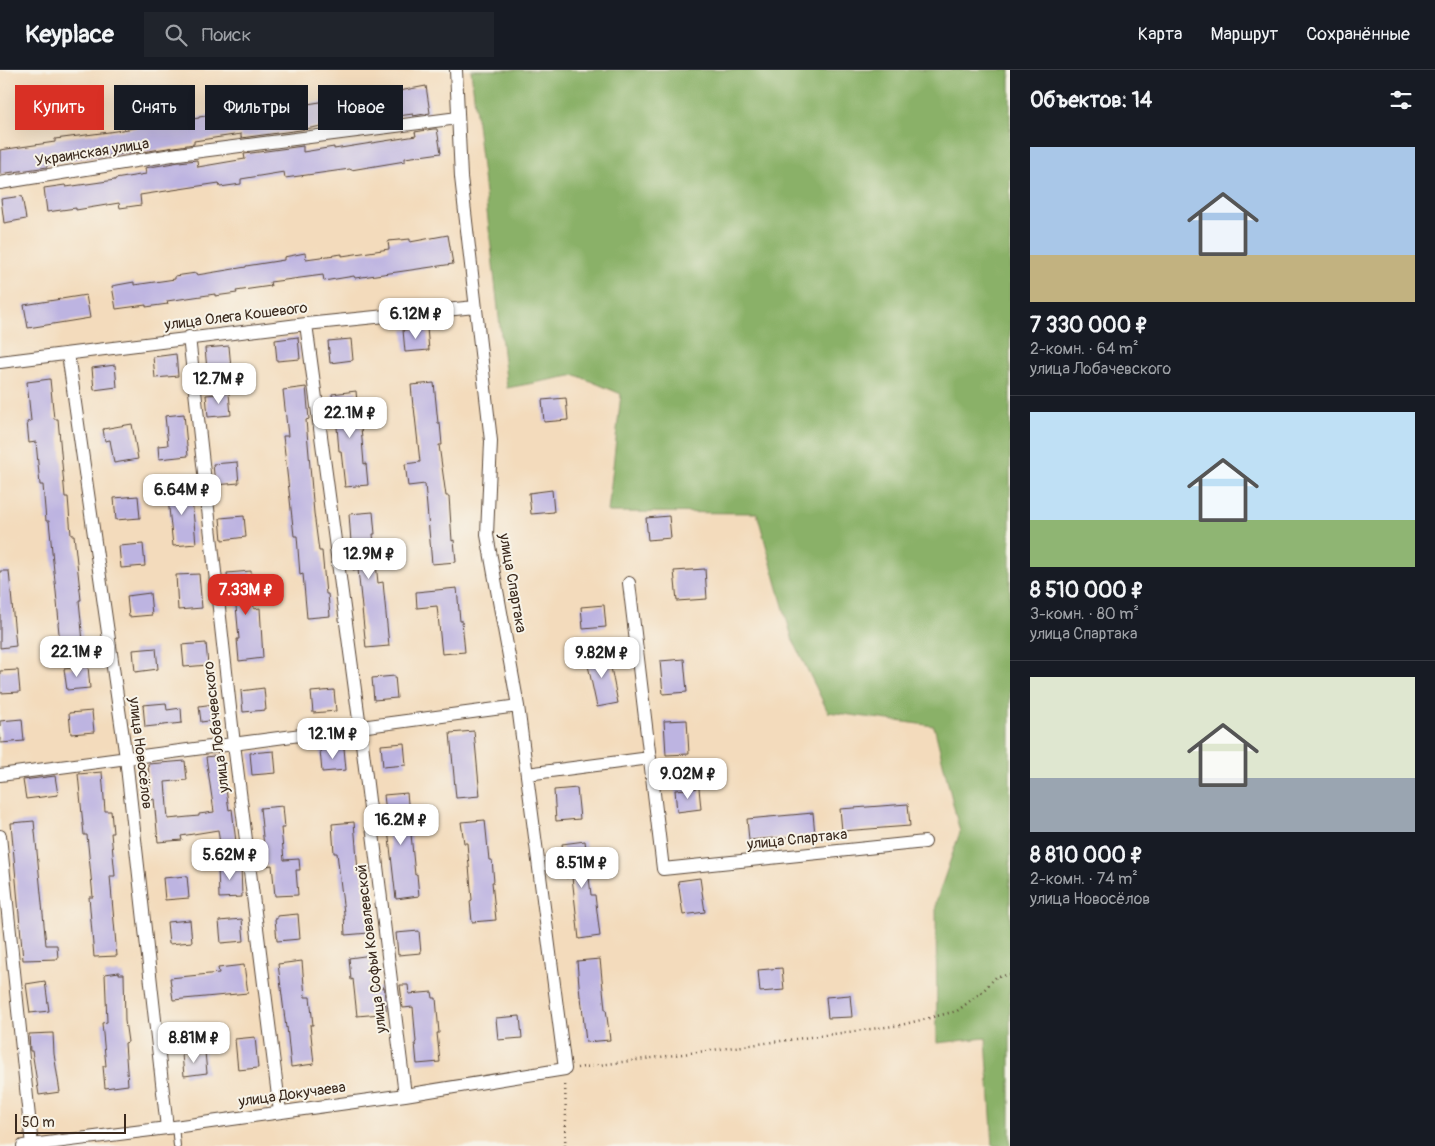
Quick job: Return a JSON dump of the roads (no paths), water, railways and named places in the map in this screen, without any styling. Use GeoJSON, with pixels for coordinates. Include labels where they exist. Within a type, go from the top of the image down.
{"type":"FeatureCollection","features":[{"type":"Feature","properties":{"kind":"street","name":"улица Спартака"},"geometry":{"type":"LineString","coordinates":[[456,70],[461,177],[491,440],[487,536],[518,706],[565,1069]]}},
{"type":"Feature","properties":{"kind":"street","name":"Украинская улица"},"geometry":{"type":"LineString","coordinates":[[0,183],[178,154],[458,118]]}},
{"type":"Feature","properties":{"kind":"street","name":"улица Олега Кошевого"},"geometry":{"type":"LineString","coordinates":[[0,362],[306,324],[476,307]]}},
{"type":"Feature","properties":{"kind":"street","name":"улица Софьи Ковалевской"},"geometry":{"type":"LineString","coordinates":[[306,324],[360,727],[405,1095]]}},
{"type":"Feature","properties":{"kind":"street","name":"улица Лобачевского"},"geometry":{"type":"LineString","coordinates":[[189,338],[234,744],[280,1112]]}},
{"type":"Feature","properties":{"kind":"street","name":"улица Новосёлов"},"geometry":{"type":"LineString","coordinates":[[68,354],[126,758],[171,1127]]}},
{"type":"Feature","properties":{"kind":"street","name":"улица Спартака"},"geometry":{"type":"LineString","coordinates":[[628,583],[663,869],[925,842]]}},
{"type":"Feature","properties":{"kind":"street"},"geometry":{"type":"LineString","coordinates":[[0,774],[518,706]]}},
{"type":"Feature","properties":{"kind":"street"},"geometry":{"type":"LineString","coordinates":[[527,774],[650,758]]}},
{"type":"Feature","properties":{"kind":"street"},"geometry":{"type":"LineString","coordinates":[[0,836],[29,1146]]}},
{"type":"Feature","properties":{"kind":"street","name":"улица Докучаева"},"geometry":{"type":"LineString","coordinates":[[29,1146],[405,1095],[565,1069]]}},
{"type":"Feature","properties":{"kind":"lane"},"geometry":{"type":"LineString","coordinates":[[171,1127],[177,1146]]}}]}
